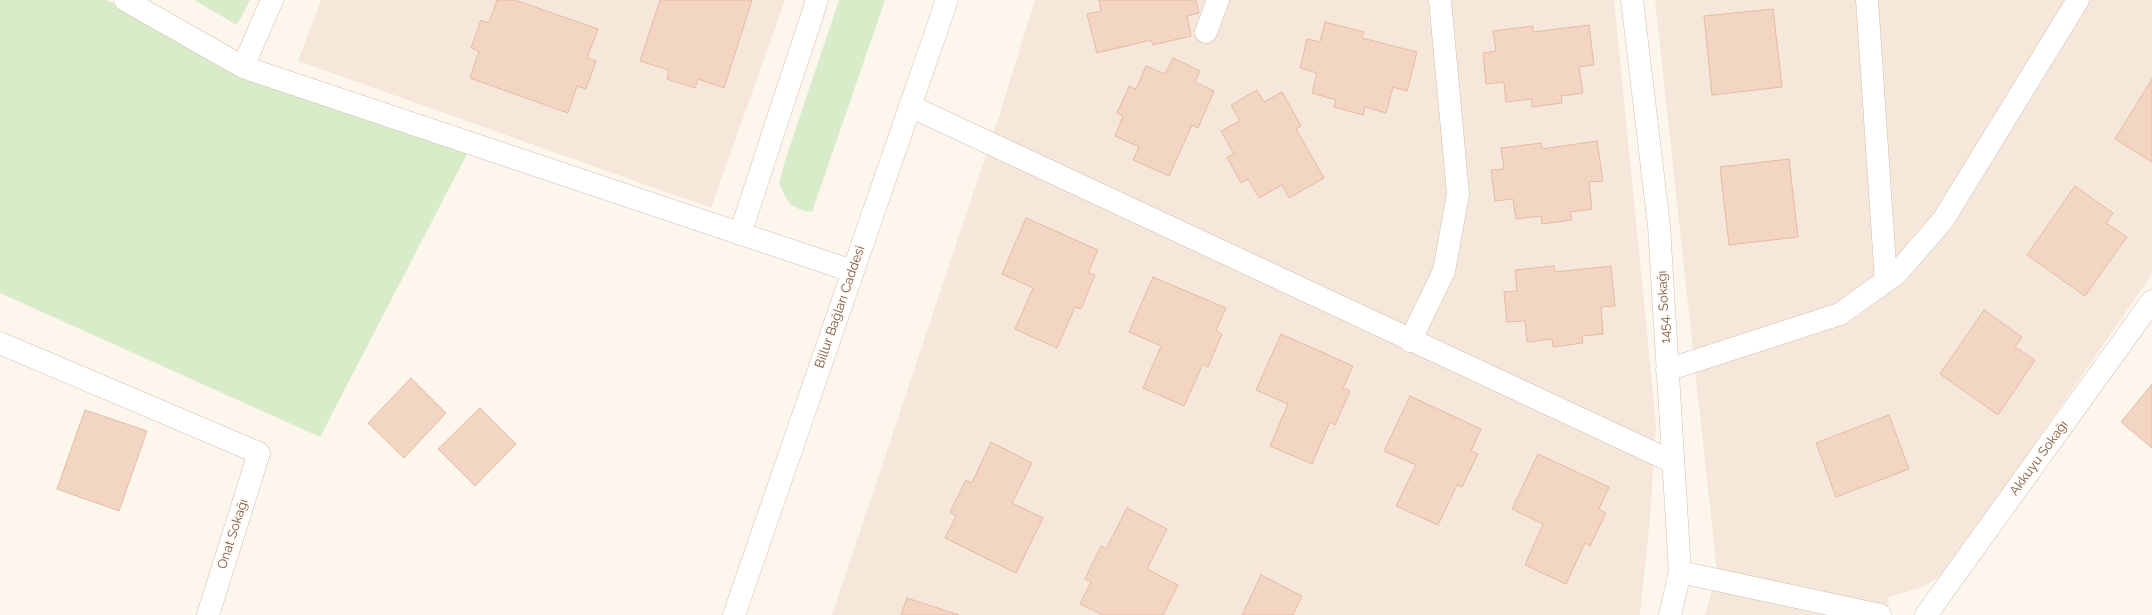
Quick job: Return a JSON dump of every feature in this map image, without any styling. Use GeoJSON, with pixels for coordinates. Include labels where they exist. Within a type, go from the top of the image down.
{"type":"FeatureCollection","features":[{"type":"Feature","properties":{"kind":"street"},"geometry":{"type":"LineString","coordinates":[[124,0],[244,67],[852,272]]}},
{"type":"Feature","properties":{"kind":"street"},"geometry":{"type":"LineString","coordinates":[[244,67],[272,0]]}},
{"type":"Feature","properties":{"kind":"street"},"geometry":{"type":"LineString","coordinates":[[740,234],[817,0]]}},
{"type":"Feature","properties":{"kind":"street","name":"Billur Bağları Caddesi"},"geometry":{"type":"LineString","coordinates":[[734,615],[947,0]]}},
{"type":"Feature","properties":{"kind":"street"},"geometry":{"type":"LineString","coordinates":[[1206,32],[1218,0]]}},
{"type":"Feature","properties":{"kind":"street"},"geometry":{"type":"LineString","coordinates":[[1410,341],[1444,271],[1458,194],[1440,0]]}},
{"type":"Feature","properties":{"kind":"street","name":"1454. Sokağı"},"geometry":{"type":"LineString","coordinates":[[1632,0],[1659,226],[1680,572],[1670,615]]}},
{"type":"Feature","properties":{"kind":"street"},"geometry":{"type":"LineString","coordinates":[[1867,0],[1886,281]]}},
{"type":"Feature","properties":{"kind":"street"},"geometry":{"type":"LineString","coordinates":[[1667,370],[1840,314],[1897,273],[1943,220],[2078,0]]}},
{"type":"Feature","properties":{"kind":"street"},"geometry":{"type":"LineString","coordinates":[[910,106],[1410,341],[1673,462]]}},
{"type":"Feature","properties":{"kind":"street","name":"Akkuyu Sokağı"},"geometry":{"type":"LineString","coordinates":[[1926,615],[2151,303]]}},
{"type":"Feature","properties":{"kind":"street","name":"Onat Sokağı"},"geometry":{"type":"LineString","coordinates":[[0,344],[259,453],[208,615]]}},
{"type":"Feature","properties":{"kind":"street"},"geometry":{"type":"LineString","coordinates":[[1680,572],[1880,615]]}},
{"type":"Feature","properties":{"kind":"shaded area"},"geometry":{"type":"Polygon","coordinates":[[[321,0],[785,0],[711,208],[298,61],[321,0]]]}},
{"type":"Feature","properties":{"kind":"shaded area"},"geometry":{"type":"Polygon","coordinates":[[[1035,0],[1614,0],[1656,424],[1650,518],[1640,615],[832,615],[1000,113],[1035,0]]]}},
{"type":"Feature","properties":{"kind":"shaded area"},"geometry":{"type":"Polygon","coordinates":[[[1655,0],[2152,0],[2152,274],[1951,565],[1937,578],[1920,588],[1889,597],[1887,615],[1705,615],[1717,572],[1655,0]]]}},
{"type":"Feature","properties":{"kind":"green space"},"geometry":{"type":"Polygon","coordinates":[[[0,0],[107,0],[244,73],[468,152],[320,437],[0,293],[0,0]]]}},
{"type":"Feature","properties":{"kind":"green space"},"geometry":{"type":"Polygon","coordinates":[[[194,0],[250,0],[237,25],[194,0]]]}},
{"type":"Feature","properties":{"kind":"green space"},"geometry":{"type":"Polygon","coordinates":[[[839,0],[885,0],[812,212],[801,210],[791,205],[779,183],[839,0]]]}},
{"type":"Feature","properties":{"kind":"building"},"geometry":{"type":"Polygon","coordinates":[[[497,0],[515,0],[598,29],[587,58],[596,61],[586,89],[577,86],[568,113],[470,78],[479,51],[471,48],[481,20],[489,23],[497,0]]]}},
{"type":"Feature","properties":{"kind":"building"},"geometry":{"type":"Polygon","coordinates":[[[660,0],[752,0],[724,88],[698,79],[695,88],[667,79],[669,70],[640,61],[660,0]]]}},
{"type":"Feature","properties":{"kind":"building"},"geometry":{"type":"Polygon","coordinates":[[[1099,0],[1196,0],[1199,13],[1187,16],[1191,36],[1153,45],[1151,40],[1097,53],[1087,14],[1101,11],[1099,0]]]}},
{"type":"Feature","properties":{"kind":"building"},"geometry":{"type":"Polygon","coordinates":[[[1773,9],[1782,87],[1712,95],[1704,16],[1773,9]]]}},
{"type":"Feature","properties":{"kind":"building"},"geometry":{"type":"Polygon","coordinates":[[[1325,22],[1364,32],[1362,38],[1417,52],[1407,91],[1393,87],[1386,113],[1365,107],[1363,115],[1334,107],[1336,100],[1312,93],[1317,73],[1300,68],[1307,39],[1320,42],[1325,22]]]}},
{"type":"Feature","properties":{"kind":"building"},"geometry":{"type":"Polygon","coordinates":[[[1589,25],[1594,65],[1579,67],[1583,93],[1561,96],[1562,103],[1532,107],[1532,99],[1506,102],[1504,82],[1486,84],[1483,53],[1496,51],[1493,31],[1533,26],[1533,32],[1589,25]]]}},
{"type":"Feature","properties":{"kind":"building"},"geometry":{"type":"Polygon","coordinates":[[[1173,58],[1200,71],[1195,82],[1214,91],[1198,128],[1192,125],[1169,176],[1133,160],[1139,147],[1115,136],[1123,116],[1117,113],[1129,86],[1136,89],[1146,66],[1165,74],[1173,58]]]}},
{"type":"Feature","properties":{"kind":"building"},"geometry":{"type":"Polygon","coordinates":[[[2152,79],[2152,162],[2115,139],[2152,79]]]}},
{"type":"Feature","properties":{"kind":"building"},"geometry":{"type":"Polygon","coordinates":[[[1257,90],[1264,102],[1282,92],[1301,126],[1296,129],[1324,178],[1289,198],[1282,185],[1259,198],[1248,179],[1241,183],[1227,157],[1234,154],[1221,131],[1240,121],[1231,105],[1257,90]]]}},
{"type":"Feature","properties":{"kind":"building"},"geometry":{"type":"Polygon","coordinates":[[[1597,141],[1603,181],[1589,182],[1592,209],[1570,212],[1572,220],[1542,224],[1541,216],[1516,219],[1513,199],[1495,201],[1491,170],[1504,169],[1501,148],[1541,143],[1542,149],[1597,141]]]}},
{"type":"Feature","properties":{"kind":"building"},"geometry":{"type":"Polygon","coordinates":[[[1789,159],[1798,237],[1729,245],[1720,167],[1789,159]]]}},
{"type":"Feature","properties":{"kind":"building"},"geometry":{"type":"Polygon","coordinates":[[[2075,186],[2113,213],[2106,223],[2127,237],[2085,296],[2027,255],[2075,186]]]}},
{"type":"Feature","properties":{"kind":"building"},"geometry":{"type":"Polygon","coordinates":[[[1026,218],[1098,250],[1088,273],[1095,275],[1081,309],[1075,307],[1057,348],[1015,329],[1033,288],[1002,274],[1026,218]]]}},
{"type":"Feature","properties":{"kind":"building"},"geometry":{"type":"Polygon","coordinates":[[[1554,266],[1555,272],[1611,266],[1615,306],[1601,307],[1603,334],[1582,336],[1583,343],[1553,347],[1552,339],[1527,342],[1525,321],[1507,322],[1504,292],[1517,291],[1515,270],[1554,266]]]}},
{"type":"Feature","properties":{"kind":"building"},"geometry":{"type":"Polygon","coordinates":[[[1153,277],[1226,308],[1216,330],[1222,334],[1208,367],[1203,364],[1184,406],[1143,388],[1161,346],[1129,332],[1153,277]]]}},
{"type":"Feature","properties":{"kind":"building"},"geometry":{"type":"Polygon","coordinates":[[[1984,310],[2022,337],[2015,347],[2035,360],[1998,415],[1940,374],[1984,310]]]}},
{"type":"Feature","properties":{"kind":"building"},"geometry":{"type":"Polygon","coordinates":[[[1281,334],[1353,366],[1343,388],[1350,391],[1335,425],[1330,422],[1312,464],[1270,446],[1288,404],[1256,390],[1281,334]]]}},
{"type":"Feature","properties":{"kind":"building"},"geometry":{"type":"Polygon","coordinates":[[[411,378],[446,413],[404,458],[368,423],[411,378]]]}},
{"type":"Feature","properties":{"kind":"building"},"geometry":{"type":"Polygon","coordinates":[[[2152,384],[2152,448],[2121,422],[2152,384]]]}},
{"type":"Feature","properties":{"kind":"building"},"geometry":{"type":"Polygon","coordinates":[[[1410,396],[1481,429],[1471,451],[1478,454],[1462,487],[1457,485],[1438,525],[1396,506],[1416,465],[1384,451],[1410,396]]]}},
{"type":"Feature","properties":{"kind":"building"},"geometry":{"type":"Polygon","coordinates":[[[480,408],[516,444],[475,486],[438,449],[480,408]]]}},
{"type":"Feature","properties":{"kind":"building"},"geometry":{"type":"Polygon","coordinates":[[[85,410],[147,431],[119,511],[57,489],[85,410]]]}},
{"type":"Feature","properties":{"kind":"building"},"geometry":{"type":"Polygon","coordinates":[[[1889,415],[1909,469],[1836,497],[1816,443],[1889,415]]]}},
{"type":"Feature","properties":{"kind":"building"},"geometry":{"type":"Polygon","coordinates":[[[991,442],[1032,463],[1012,503],[1043,518],[1016,573],[945,538],[956,516],[950,512],[966,480],[972,483],[991,442]]]}},
{"type":"Feature","properties":{"kind":"building"},"geometry":{"type":"Polygon","coordinates":[[[1538,454],[1609,487],[1599,509],[1606,513],[1590,546],[1585,543],[1566,584],[1525,565],[1543,524],[1512,509],[1538,454]]]}},
{"type":"Feature","properties":{"kind":"building"},"geometry":{"type":"Polygon","coordinates":[[[1127,508],[1167,529],[1147,569],[1178,585],[1163,615],[1103,615],[1080,604],[1091,582],[1085,579],[1101,546],[1106,549],[1127,508]]]}},
{"type":"Feature","properties":{"kind":"building"},"geometry":{"type":"Polygon","coordinates":[[[1261,575],[1302,596],[1293,615],[1242,615],[1261,575]]]}},
{"type":"Feature","properties":{"kind":"building"},"geometry":{"type":"Polygon","coordinates":[[[907,598],[959,615],[901,615],[907,598]]]}}]}
